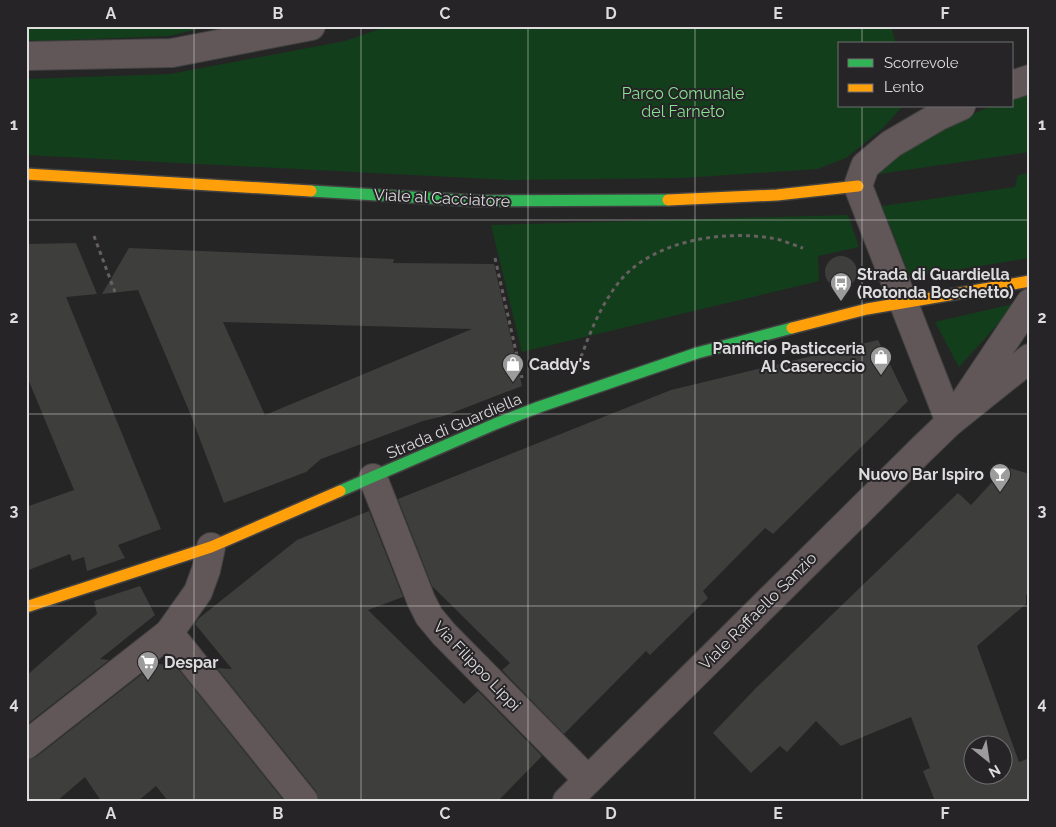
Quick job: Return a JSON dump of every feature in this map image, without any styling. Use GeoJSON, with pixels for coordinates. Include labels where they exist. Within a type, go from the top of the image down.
{"type":"FeatureCollection","features":[{"type":"Feature","properties":{"kind":"street"},"geometry":{"type":"LineString","coordinates":[[26,56],[172,53],[311,26]]}},
{"type":"Feature","properties":{"kind":"street"},"geometry":{"type":"LineString","coordinates":[[1014,84],[1030,79]]}},
{"type":"Feature","properties":{"kind":"street"},"geometry":{"type":"LineString","coordinates":[[950,422],[858,186],[866,166],[890,144],[957,108]]}},
{"type":"Feature","properties":{"kind":"street","name":"Viale al Cacciatore"},"geometry":{"type":"LineString","coordinates":[[26,174],[477,201],[688,200],[776,195],[858,186]]}},
{"type":"Feature","properties":{"kind":"street","name":"Strada di Guardiella"},"geometry":{"type":"LineString","coordinates":[[26,607],[211,547],[530,410],[697,353],[867,309],[1030,281]]}},
{"type":"Feature","properties":{"kind":"street"},"geometry":{"type":"LineString","coordinates":[[950,422],[1030,302]]}},
{"type":"Feature","properties":{"kind":"street"},"geometry":{"type":"LineString","coordinates":[[950,422],[1030,358]]}},
{"type":"Feature","properties":{"kind":"street","name":"Viale Raffaello Sanzio"},"geometry":{"type":"LineString","coordinates":[[568,801],[950,422]]}},
{"type":"Feature","properties":{"kind":"street","name":"Via Filippo Lippi"},"geometry":{"type":"LineString","coordinates":[[373,478],[429,616],[444,634],[588,780]]}},
{"type":"Feature","properties":{"kind":"street"},"geometry":{"type":"LineString","coordinates":[[26,745],[169,632],[198,592],[206,570],[211,547]]}},
{"type":"Feature","properties":{"kind":"street"},"geometry":{"type":"LineString","coordinates":[[169,632],[304,801]]}},
{"type":"Feature","properties":{"kind":"path"},"geometry":{"type":"LineString","coordinates":[[94,236],[115,292]]}},
{"type":"Feature","properties":{"kind":"path"},"geometry":{"type":"LineString","coordinates":[[580,360],[600,310],[620,281],[648,257],[672,245],[711,237],[772,238],[803,248]]}},
{"type":"Feature","properties":{"kind":"path"},"geometry":{"type":"LineString","coordinates":[[495,258],[523,381]]}},
{"type":"Feature","properties":{"kind":"green space"},"geometry":{"type":"Polygon","coordinates":[[[26,26],[210,26],[169,36],[41,41],[26,40],[26,26]]]}},
{"type":"Feature","properties":{"kind":"green space","name":"Parco Comunale del Farneto"},"geometry":{"type":"Polygon","coordinates":[[[388,26],[891,26],[895,42],[838,42],[838,108],[901,108],[882,129],[846,158],[817,169],[683,178],[508,180],[26,155],[26,79],[170,74],[345,41],[388,26]]]}},
{"type":"Feature","properties":{"kind":"green space"},"geometry":{"type":"Polygon","coordinates":[[[1030,90],[1030,152],[879,174],[892,159],[947,127],[986,108],[1014,108],[1014,94],[1030,90]]]}},
{"type":"Feature","properties":{"kind":"green space"},"geometry":{"type":"Polygon","coordinates":[[[1030,173],[1030,258],[910,277],[882,206],[1015,187],[1018,175],[1030,173]]]}},
{"type":"Feature","properties":{"kind":"green space"},"geometry":{"type":"Polygon","coordinates":[[[848,215],[859,247],[818,256],[819,281],[522,352],[491,225],[848,215]]]}},
{"type":"Feature","properties":{"kind":"green space"},"geometry":{"type":"Polygon","coordinates":[[[1017,303],[959,367],[935,322],[1017,303]]]}},
{"type":"Feature","properties":{"kind":"building"},"geometry":{"type":"Polygon","coordinates":[[[76,243],[97,294],[66,297],[161,529],[118,545],[125,558],[87,571],[84,557],[72,561],[70,554],[26,571],[26,507],[74,490],[26,374],[26,244],[76,243]]]}},
{"type":"Feature","properties":{"kind":"building"},"geometry":{"type":"Polygon","coordinates":[[[129,248],[394,259],[393,263],[494,264],[522,386],[444,416],[423,421],[321,459],[306,472],[224,503],[190,413],[138,290],[102,294],[129,248]],[[223,322],[265,415],[472,329],[223,322]]]}},
{"type":"Feature","properties":{"kind":"building"},"geometry":{"type":"Polygon","coordinates":[[[841,256],[853,260],[857,272],[853,284],[841,288],[829,284],[825,272],[829,260],[841,256]]]}},
{"type":"Feature","properties":{"kind":"building"},"geometry":{"type":"Polygon","coordinates":[[[878,340],[908,401],[773,534],[765,528],[703,591],[708,598],[650,655],[646,651],[564,734],[502,670],[510,663],[432,586],[398,499],[671,390],[878,340]]]}},
{"type":"Feature","properties":{"kind":"building"},"geometry":{"type":"Polygon","coordinates":[[[1006,467],[1030,474],[1030,589],[1026,596],[1026,604],[977,646],[1009,734],[964,734],[964,784],[1014,784],[1014,748],[1019,762],[1030,758],[1030,801],[935,801],[923,771],[930,768],[911,717],[841,746],[816,721],[787,752],[780,746],[751,773],[713,733],[755,689],[958,493],[971,505],[1006,467]]]}},
{"type":"Feature","properties":{"kind":"building"},"geometry":{"type":"Polygon","coordinates":[[[369,511],[403,597],[368,610],[464,704],[478,691],[542,756],[498,801],[319,801],[316,791],[217,668],[232,669],[195,624],[198,619],[297,540],[369,511]]]}},
{"type":"Feature","properties":{"kind":"building"},"geometry":{"type":"Polygon","coordinates":[[[140,586],[155,615],[100,659],[109,660],[26,725],[26,676],[97,614],[94,601],[140,586]]]}},
{"type":"Feature","properties":{"kind":"building"},"geometry":{"type":"Polygon","coordinates":[[[155,664],[175,665],[284,801],[168,801],[156,786],[138,801],[101,801],[85,777],[57,801],[26,801],[26,760],[36,757],[155,664]]]}},
{"type":"Feature","properties":{"kind":"traffic: fast"},"geometry":{"type":"LineString","coordinates":[[311,191],[477,201],[668,200]]}},
{"type":"Feature","properties":{"kind":"traffic: fast"},"geometry":{"type":"LineString","coordinates":[[340,491],[539,407],[697,353],[792,328]]}},
{"type":"Feature","properties":{"kind":"traffic: slow"},"geometry":{"type":"LineString","coordinates":[[26,174],[311,191]]}},
{"type":"Feature","properties":{"kind":"traffic: slow"},"geometry":{"type":"LineString","coordinates":[[668,200],[777,195],[858,186]]}},
{"type":"Feature","properties":{"kind":"traffic: slow"},"geometry":{"type":"LineString","coordinates":[[792,328],[867,309],[1030,281]]}},
{"type":"Feature","properties":{"kind":"traffic: slow"},"geometry":{"type":"LineString","coordinates":[[26,607],[211,547],[340,491]]}},
{"type":"Feature","properties":{"kind":"place","name":"Strada di Guardiella (Rotonda Boschetto)"},"geometry":{"type":"Point","coordinates":[841,302]}},
{"type":"Feature","properties":{"kind":"place","name":"Panificio Pasticceria Al Casereccio"},"geometry":{"type":"Point","coordinates":[881,376]}},
{"type":"Feature","properties":{"kind":"place","name":"Caddy's"},"geometry":{"type":"Point","coordinates":[513,383]}},
{"type":"Feature","properties":{"kind":"place","name":"Nuovo Bar Ispiro"},"geometry":{"type":"Point","coordinates":[1000,493]}},
{"type":"Feature","properties":{"kind":"place","name":"Despar"},"geometry":{"type":"Point","coordinates":[148,681]}}]}
